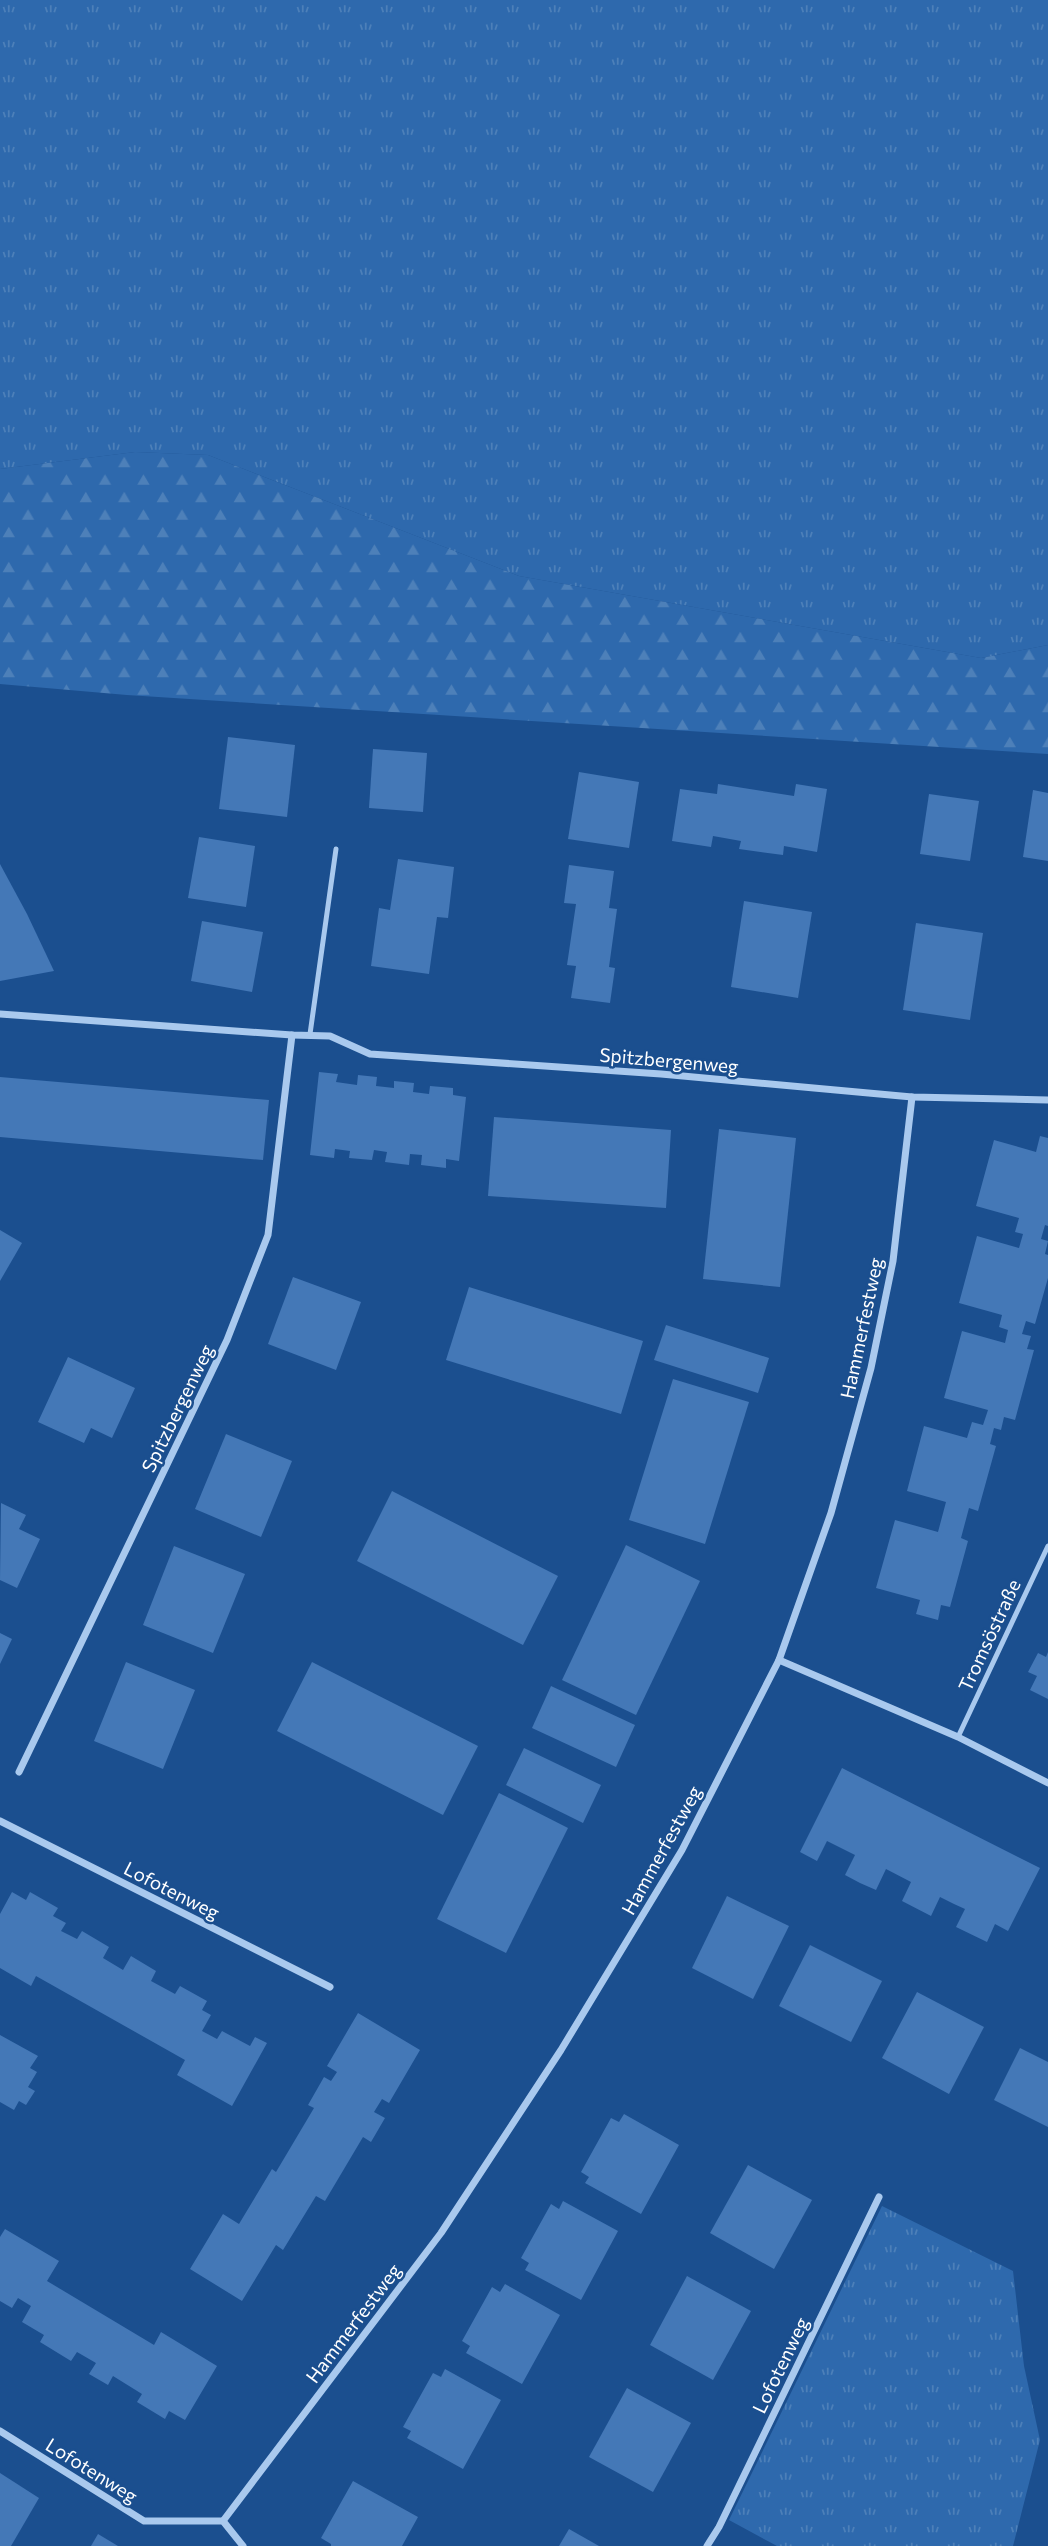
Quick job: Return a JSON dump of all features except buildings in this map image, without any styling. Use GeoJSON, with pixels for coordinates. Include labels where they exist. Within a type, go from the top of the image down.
{"type":"FeatureCollection","features":[{"type":"Feature","properties":{"kind":"street","name":"Spitzbergenweg"},"geometry":{"type":"LineString","coordinates":[[0,1014],[330,1036],[370,1054],[661,1074],[912,1097],[1048,1100]]}},
{"type":"Feature","properties":{"kind":"street","name":"Spitzbergenweg"},"geometry":{"type":"LineString","coordinates":[[19,1772],[227,1340],[268,1235],[292,1035]]}},
{"type":"Feature","properties":{"kind":"street","name":"Hammerfestweg"},"geometry":{"type":"LineString","coordinates":[[223,2521],[442,2233],[561,2050],[682,1850],[779,1660],[831,1513],[871,1368],[893,1261],[912,1097]]}},
{"type":"Feature","properties":{"kind":"street"},"geometry":{"type":"LineString","coordinates":[[779,1660],[958,1737],[1048,1783]]}},
{"type":"Feature","properties":{"kind":"street","name":"Lofotenweg"},"geometry":{"type":"LineString","coordinates":[[0,1821],[330,1987]]}},
{"type":"Feature","properties":{"kind":"street","name":"Lofotenweg"},"geometry":{"type":"LineString","coordinates":[[707,2546],[719,2527],[879,2197]]}},
{"type":"Feature","properties":{"kind":"street","name":"Lofotenweg"},"geometry":{"type":"LineString","coordinates":[[0,2431],[144,2521],[223,2521]]}},
{"type":"Feature","properties":{"kind":"street"},"geometry":{"type":"LineString","coordinates":[[223,2521],[243,2546]]}},
{"type":"Feature","properties":{"kind":"lane"},"geometry":{"type":"LineString","coordinates":[[310,1034],[336,849]]}},
{"type":"Feature","properties":{"kind":"lane","name":"Tromsöstraße"},"geometry":{"type":"LineString","coordinates":[[958,1737],[1048,1546]]}},
{"type":"Feature","properties":{"kind":"green space"},"geometry":{"type":"Polygon","coordinates":[[[0,0],[1048,0],[1048,645],[981,658],[519,576],[208,455],[135,452],[0,469],[0,0]]]}},
{"type":"Feature","properties":{"kind":"green space"},"geometry":{"type":"Polygon","coordinates":[[[135,452],[208,455],[519,576],[981,658],[1048,645],[1048,754],[127,695],[0,684],[0,469],[135,452]]]}},
{"type":"Feature","properties":{"kind":"green space"},"geometry":{"type":"Polygon","coordinates":[[[882,2206],[1013,2271],[1024,2366],[1040,2440],[1013,2546],[777,2546],[729,2520],[882,2206]]]}}]}
